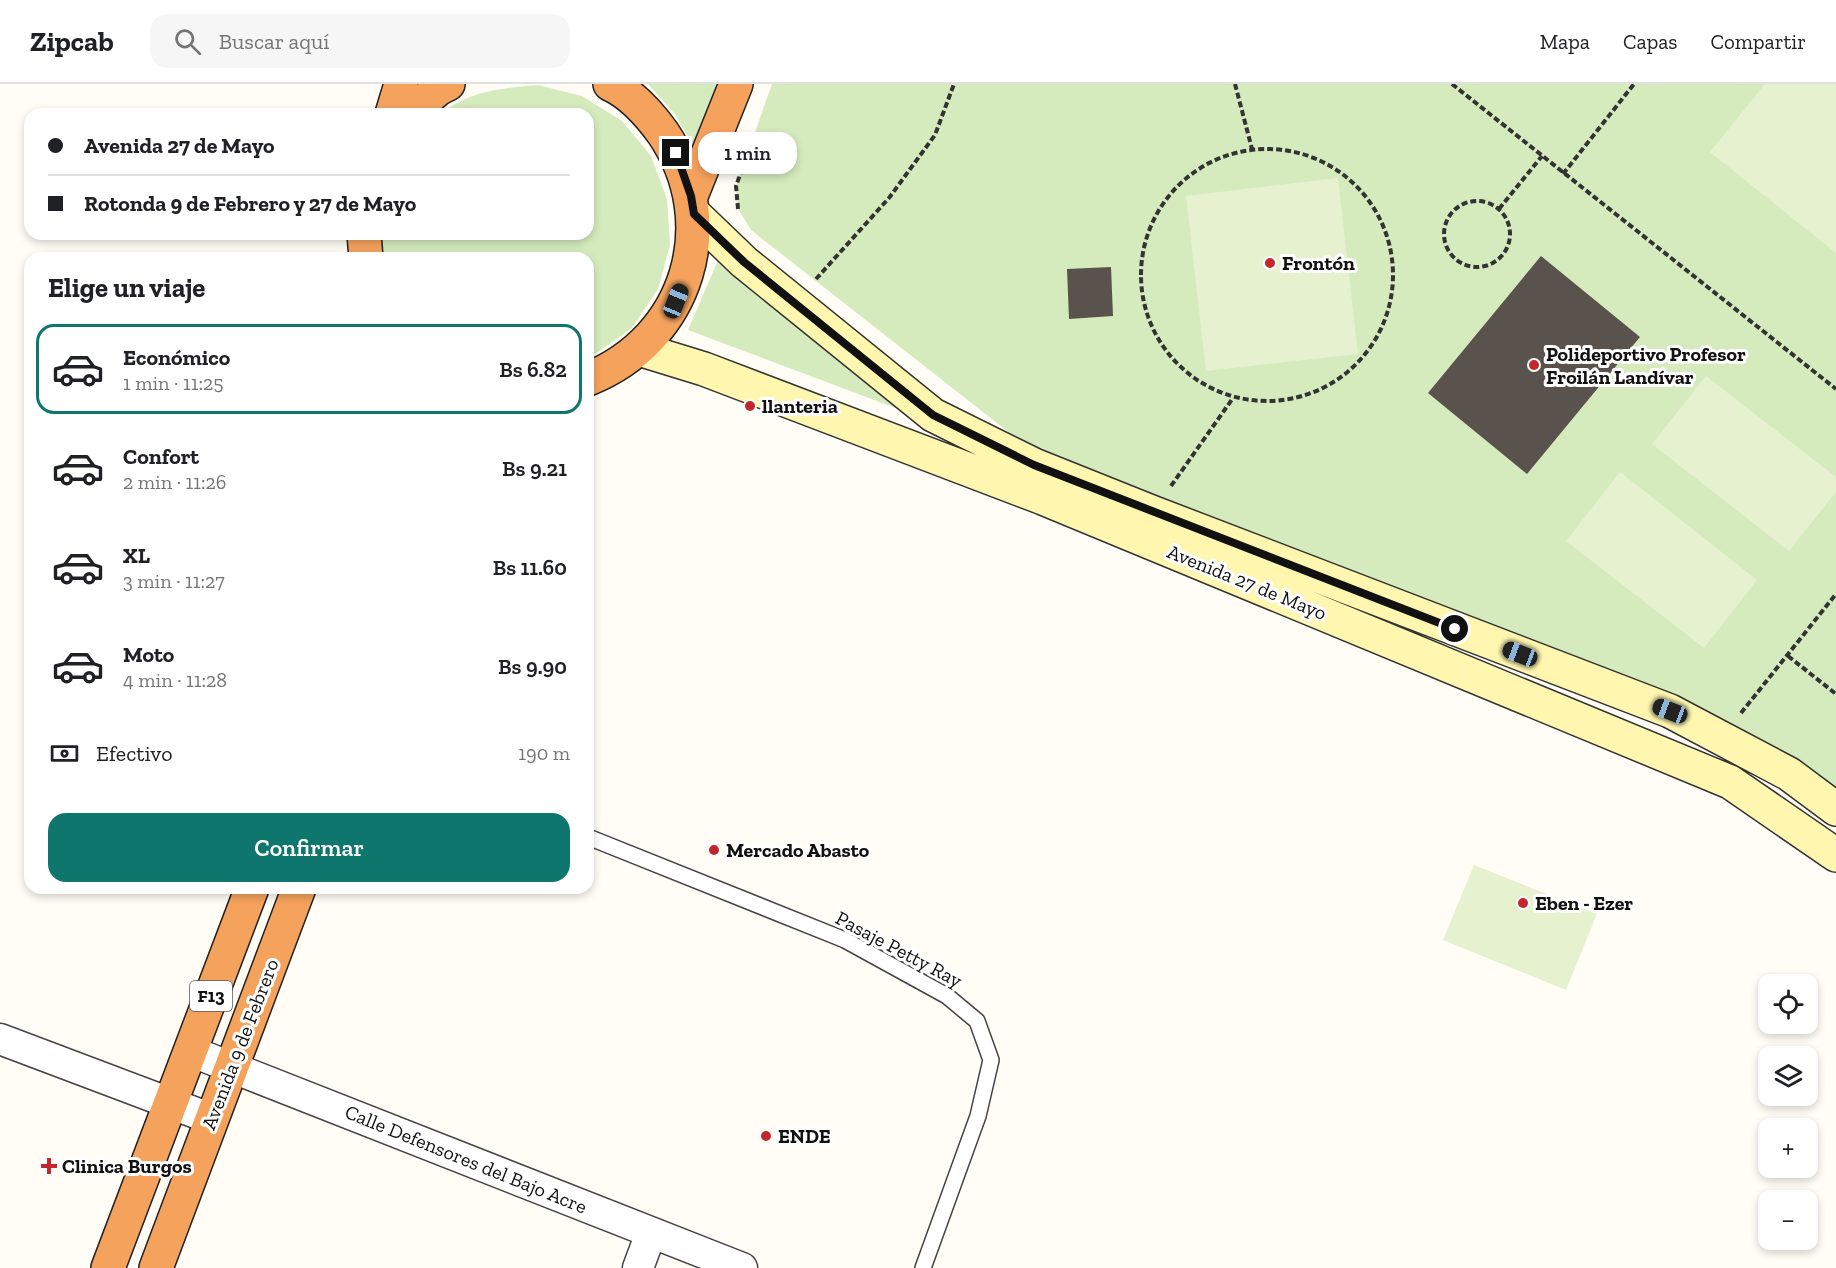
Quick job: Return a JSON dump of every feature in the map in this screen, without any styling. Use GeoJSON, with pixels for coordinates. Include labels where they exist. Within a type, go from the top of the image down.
{"type":"FeatureCollection","features":[{"type":"Feature","properties":{"kind":"highway"},"geometry":{"type":"LineString","coordinates":[[394,108],[401,84]]}},
{"type":"Feature","properties":{"kind":"highway"},"geometry":{"type":"LineString","coordinates":[[416,108],[438,89],[448,84]]}},
{"type":"Feature","properties":{"kind":"highway"},"geometry":{"type":"LineString","coordinates":[[594,377],[609,371],[639,349],[659,327],[676,301],[693,244],[693,205],[676,153],[650,114],[610,84]]}},
{"type":"Feature","properties":{"kind":"highway"},"geometry":{"type":"LineString","coordinates":[[693,205],[736,84]]}},
{"type":"Feature","properties":{"kind":"highway","name":"F13"},"geometry":{"type":"LineString","coordinates":[[108,1268],[250,894]]}},
{"type":"Feature","properties":{"kind":"highway","name":"Avenida 9 de Febrero"},"geometry":{"type":"LineString","coordinates":[[156,1268],[297,894]]}},
{"type":"Feature","properties":{"kind":"main road","name":"Avenida 27 de Mayo"},"geometry":{"type":"LineString","coordinates":[[693,205],[744,262],[933,415],[1034,465],[1670,711],[1789,774],[1836,809]]}},
{"type":"Feature","properties":{"kind":"main road","name":"Avenida 27 de Mayo"},"geometry":{"type":"LineString","coordinates":[[639,349],[704,369],[1043,498],[1730,782],[1836,855]]}},
{"type":"Feature","properties":{"kind":"street"},"geometry":{"type":"LineString","coordinates":[[0,1039],[212,1119]]}},
{"type":"Feature","properties":{"kind":"street","name":"Calle Defensores del Bajo Acre"},"geometry":{"type":"LineString","coordinates":[[190,1051],[742,1268]]}},
{"type":"Feature","properties":{"kind":"street"},"geometry":{"type":"LineString","coordinates":[[638,1268],[651,1233]]}},
{"type":"Feature","properties":{"kind":"lane","name":"Pasaje Petty Ray"},"geometry":{"type":"LineString","coordinates":[[594,839],[845,940],[947,996],[977,1022],[991,1060],[978,1116],[922,1268]]}},
{"type":"Feature","properties":{"kind":"path"},"geometry":{"type":"LineString","coordinates":[[815,280],[889,198],[934,135],[954,84]]}},
{"type":"Feature","properties":{"kind":"path"},"geometry":{"type":"LineString","coordinates":[[1235,84],[1252,149]]}},
{"type":"Feature","properties":{"kind":"path"},"geometry":{"type":"LineString","coordinates":[[1452,84],[1836,389]]}},
{"type":"Feature","properties":{"kind":"path"},"geometry":{"type":"LineString","coordinates":[[1563,174],[1634,84]]}},
{"type":"Feature","properties":{"kind":"path"},"geometry":{"type":"LineString","coordinates":[[741,215],[737,207],[736,186],[758,125]]}},
{"type":"Feature","properties":{"kind":"path"},"geometry":{"type":"LineString","coordinates":[[1252,149],[1291,150],[1328,163],[1359,187],[1382,218],[1394,255],[1394,294],[1382,332],[1355,367],[1319,391],[1277,402],[1233,398],[1194,380],[1163,349],[1144,310],[1140,266],[1151,224],[1175,188],[1210,161],[1252,149]]}},
{"type":"Feature","properties":{"kind":"path"},"geometry":{"type":"LineString","coordinates":[[1499,209],[1542,156]]}},
{"type":"Feature","properties":{"kind":"path"},"geometry":{"type":"LineString","coordinates":[[1479,201],[1489,203],[1499,209],[1506,217],[1510,238],[1507,249],[1500,258],[1481,267],[1470,266],[1452,256],[1447,246],[1446,226],[1450,216],[1458,208],[1479,201]]}},
{"type":"Feature","properties":{"kind":"path"},"geometry":{"type":"LineString","coordinates":[[806,273],[824,287]]}},
{"type":"Feature","properties":{"kind":"path"},"geometry":{"type":"LineString","coordinates":[[1154,513],[1233,398]]}},
{"type":"Feature","properties":{"kind":"path"},"geometry":{"type":"LineString","coordinates":[[1723,738],[1836,594]]}},
{"type":"Feature","properties":{"kind":"path"},"geometry":{"type":"LineString","coordinates":[[1788,656],[1836,694]]}},
{"type":"Feature","properties":{"kind":"green space"},"geometry":{"type":"Polygon","coordinates":[[[648,84],[727,84],[701,159],[674,113],[648,84]]]}},
{"type":"Feature","properties":{"kind":"green space"},"geometry":{"type":"Polygon","coordinates":[[[772,84],[1836,84],[1836,792],[1776,747],[1702,713],[1053,467],[751,230],[737,207],[736,186],[772,84]]]}},
{"type":"Feature","properties":{"kind":"green space"},"geometry":{"type":"Polygon","coordinates":[[[1765,84],[1836,84],[1836,253],[1710,152],[1765,84]]]}},
{"type":"Feature","properties":{"kind":"green space"},"geometry":{"type":"Polygon","coordinates":[[[538,85],[582,96],[622,121],[651,156],[667,199],[670,245],[658,289],[632,328],[594,355],[594,252],[384,252],[382,240],[594,240],[594,108],[449,108],[463,100],[499,89],[538,85]]]}},
{"type":"Feature","properties":{"kind":"green space","name":"Frontón"},"geometry":{"type":"Polygon","coordinates":[[[1338,178],[1358,354],[1206,371],[1186,196],[1338,178]]]}},
{"type":"Feature","properties":{"kind":"green space"},"geometry":{"type":"Polygon","coordinates":[[[722,251],[935,423],[688,330],[722,251]]]}},
{"type":"Feature","properties":{"kind":"green space"},"geometry":{"type":"Polygon","coordinates":[[[1706,376],[1836,477],[1836,492],[1789,551],[1652,444],[1706,376]]]}},
{"type":"Feature","properties":{"kind":"green space"},"geometry":{"type":"Polygon","coordinates":[[[1620,472],[1757,580],[1704,648],[1566,541],[1620,472]]]}},
{"type":"Feature","properties":{"kind":"green space"},"geometry":{"type":"Polygon","coordinates":[[[1474,865],[1597,914],[1566,990],[1443,940],[1474,865]]]}},
{"type":"Feature","properties":{"kind":"building","name":"Polideportivo Profesor Froilán Landívar"},"geometry":{"type":"Polygon","coordinates":[[[1541,256],[1640,337],[1527,474],[1428,393],[1541,256]]]}},
{"type":"Feature","properties":{"kind":"building"},"geometry":{"type":"Polygon","coordinates":[[[1111,267],[1113,316],[1069,319],[1067,269],[1111,267]]]}},
{"type":"Feature","properties":{"kind":"place","name":"Frontón"},"geometry":{"type":"Point","coordinates":[1270,263]}},
{"type":"Feature","properties":{"kind":"place","name":"Polideportivo Profesor Froilán Landívar"},"geometry":{"type":"Point","coordinates":[1534,365]}},
{"type":"Feature","properties":{"kind":"place","name":"llanteria"},"geometry":{"type":"Point","coordinates":[750,406]}},
{"type":"Feature","properties":{"kind":"place","name":"Mercado Abasto"},"geometry":{"type":"Point","coordinates":[714,850]}},
{"type":"Feature","properties":{"kind":"place","name":"Eben - Ezer"},"geometry":{"type":"Point","coordinates":[1523,903]}},
{"type":"Feature","properties":{"kind":"place","name":"ENDE"},"geometry":{"type":"Point","coordinates":[766,1136]}},
{"type":"Feature","properties":{"kind":"place","name":"Clinica Burgos"},"geometry":{"type":"Point","coordinates":[49,1166]}},
{"type":"Feature","properties":{"kind":"route"},"geometry":{"type":"LineString","coordinates":[[676,153],[691,196],[694,214],[744,262],[933,415],[1034,465],[1455,629]]}}]}
